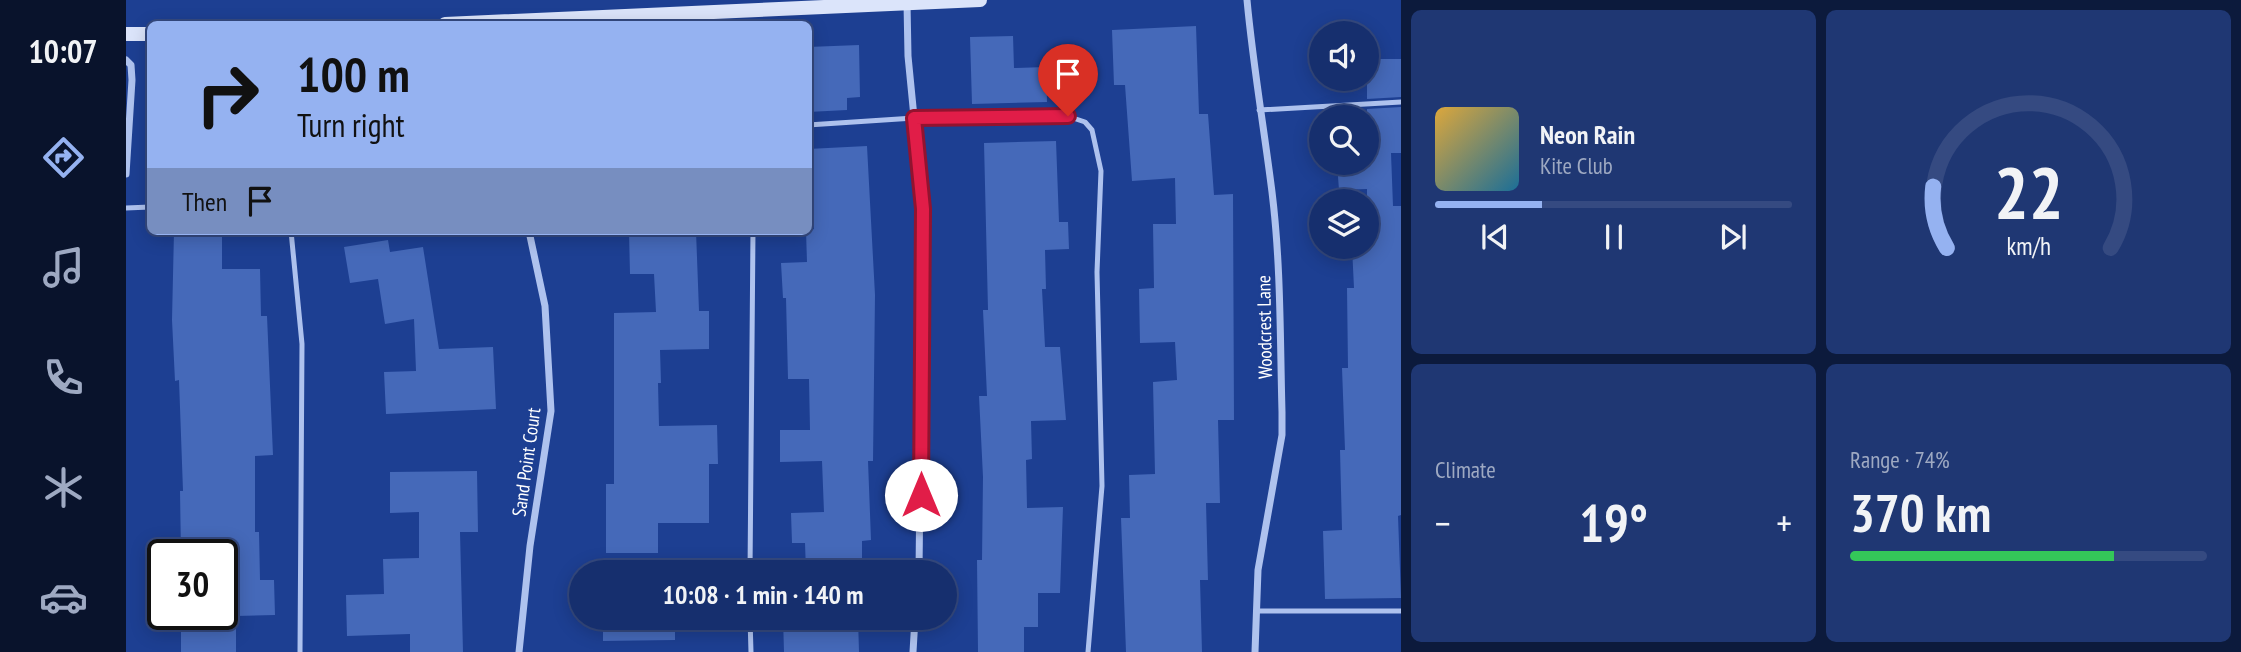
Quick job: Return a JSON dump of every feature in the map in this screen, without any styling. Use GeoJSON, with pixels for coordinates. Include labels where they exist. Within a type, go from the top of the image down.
{"type":"FeatureCollection","features":[{"type":"Feature","properties":{"kind":"main road"},"geometry":{"type":"LineString","coordinates":[[511,21],[980,0]]}},
{"type":"Feature","properties":{"kind":"main road"},"geometry":{"type":"LineString","coordinates":[[126,34],[147,34]]}},
{"type":"Feature","properties":{"kind":"street","name":"Woodcrest Lane"},"geometry":{"type":"LineString","coordinates":[[1247,0],[1259,110],[1272,193],[1278,264],[1282,424],[1258,570],[1255,652]]}},
{"type":"Feature","properties":{"kind":"street"},"geometry":{"type":"LineString","coordinates":[[907,3],[923,209],[919,560]]}},
{"type":"Feature","properties":{"kind":"street"},"geometry":{"type":"LineString","coordinates":[[126,60],[131,65],[132,80],[126,174]]}},
{"type":"Feature","properties":{"kind":"street","name":"Sand Point Court"},"geometry":{"type":"LineString","coordinates":[[519,652],[530,546],[551,411],[545,306],[530,236]]}},
{"type":"Feature","properties":{"kind":"street"},"geometry":{"type":"LineString","coordinates":[[913,652],[914,630]]}},
{"type":"Feature","properties":{"kind":"lane"},"geometry":{"type":"LineString","coordinates":[[1259,110],[1401,102]]}},
{"type":"Feature","properties":{"kind":"lane"},"geometry":{"type":"LineString","coordinates":[[812,125],[914,118],[1068,116],[1085,122],[1092,130],[1101,171],[1097,272],[1102,486],[1088,652]]}},
{"type":"Feature","properties":{"kind":"lane"},"geometry":{"type":"LineString","coordinates":[[126,208],[147,207]]}},
{"type":"Feature","properties":{"kind":"lane"},"geometry":{"type":"LineString","coordinates":[[292,235],[303,344],[300,652]]}},
{"type":"Feature","properties":{"kind":"lane"},"geometry":{"type":"LineString","coordinates":[[750,560],[753,235]]}},
{"type":"Feature","properties":{"kind":"lane"},"geometry":{"type":"LineString","coordinates":[[1256,611],[1401,611]]}},
{"type":"Feature","properties":{"kind":"lane"},"geometry":{"type":"LineString","coordinates":[[750,630],[751,652]]}},
{"type":"Feature","properties":{"kind":"building"},"geometry":{"type":"Polygon","coordinates":[[[1196,26],[1199,114],[1208,114],[1214,195],[1233,194],[1234,420],[1218,420],[1220,503],[1206,503],[1208,580],[1200,580],[1202,652],[1126,652],[1121,518],[1130,518],[1129,475],[1155,474],[1153,382],[1177,380],[1175,342],[1140,343],[1139,289],[1154,288],[1153,224],[1176,224],[1175,178],[1132,181],[1125,85],[1114,85],[1112,30],[1196,26]]]}},
{"type":"Feature","properties":{"kind":"building"},"geometry":{"type":"Polygon","coordinates":[[[1013,36],[1014,68],[1046,67],[1047,102],[972,104],[970,37],[1013,36]]]}},
{"type":"Feature","properties":{"kind":"building"},"geometry":{"type":"Polygon","coordinates":[[[859,45],[860,97],[847,98],[847,110],[812,112],[812,47],[859,45]]]}},
{"type":"Feature","properties":{"kind":"building"},"geometry":{"type":"Polygon","coordinates":[[[1379,59],[1401,59],[1401,97],[1367,99],[1367,91],[1379,91],[1379,59]]]}},
{"type":"Feature","properties":{"kind":"building"},"geometry":{"type":"Polygon","coordinates":[[[1401,107],[1401,153],[1391,153],[1393,206],[1401,206],[1401,515],[1398,516],[1401,598],[1325,599],[1323,531],[1342,530],[1340,450],[1345,450],[1342,368],[1348,368],[1347,288],[1354,288],[1353,259],[1379,259],[1379,189],[1339,189],[1338,175],[1379,175],[1379,108],[1401,107]]]}},
{"type":"Feature","properties":{"kind":"building"},"geometry":{"type":"Polygon","coordinates":[[[1056,141],[1059,222],[1068,222],[1069,249],[1045,250],[1046,289],[1042,289],[1045,347],[1060,347],[1066,420],[1031,421],[1032,459],[1026,460],[1027,508],[1063,507],[1060,593],[1038,593],[1038,627],[1024,627],[1024,652],[978,652],[977,560],[982,560],[983,477],[979,396],[987,396],[983,310],[988,310],[984,143],[1056,141]]]}},
{"type":"Feature","properties":{"kind":"building"},"geometry":{"type":"Polygon","coordinates":[[[867,146],[875,295],[873,461],[868,461],[871,540],[862,541],[862,560],[806,560],[805,543],[792,543],[791,513],[824,512],[822,461],[780,462],[780,430],[810,430],[809,379],[788,379],[786,298],[783,298],[781,263],[807,262],[806,235],[812,235],[814,229],[812,149],[867,146]]]}},
{"type":"Feature","properties":{"kind":"building"},"geometry":{"type":"Polygon","coordinates":[[[174,235],[222,235],[222,269],[260,269],[261,316],[267,316],[273,455],[255,456],[255,532],[259,532],[260,580],[274,580],[275,615],[238,616],[238,539],[181,539],[180,491],[183,491],[179,380],[175,381],[172,320],[174,235]]]}},
{"type":"Feature","properties":{"kind":"building"},"geometry":{"type":"Polygon","coordinates":[[[629,235],[696,235],[699,311],[709,311],[709,349],[660,350],[659,426],[717,425],[718,464],[709,464],[709,523],[658,523],[658,553],[606,553],[606,484],[614,484],[614,313],[656,312],[654,274],[630,274],[629,235]]]}},
{"type":"Feature","properties":{"kind":"building"},"geometry":{"type":"Polygon","coordinates":[[[388,240],[390,252],[423,247],[439,349],[493,347],[496,409],[386,414],[384,372],[416,371],[414,319],[385,324],[378,279],[350,283],[344,247],[388,240]]]}},
{"type":"Feature","properties":{"kind":"building"},"geometry":{"type":"Polygon","coordinates":[[[477,471],[478,532],[460,532],[463,652],[410,652],[410,634],[347,636],[346,595],[384,594],[383,559],[419,558],[419,512],[390,513],[390,472],[477,471]]]}},
{"type":"Feature","properties":{"kind":"building"},"geometry":{"type":"Polygon","coordinates":[[[181,630],[236,630],[236,652],[181,652],[181,630]]]}},
{"type":"Feature","properties":{"kind":"building"},"geometry":{"type":"Polygon","coordinates":[[[603,630],[675,630],[675,640],[603,641],[603,630]]]}},
{"type":"Feature","properties":{"kind":"building"},"geometry":{"type":"Polygon","coordinates":[[[783,630],[858,630],[859,652],[784,652],[783,630]]]}},
{"type":"Feature","properties":{"kind":"route"},"geometry":{"type":"LineString","coordinates":[[921,495],[923,209],[914,118],[1068,116]]}}]}
